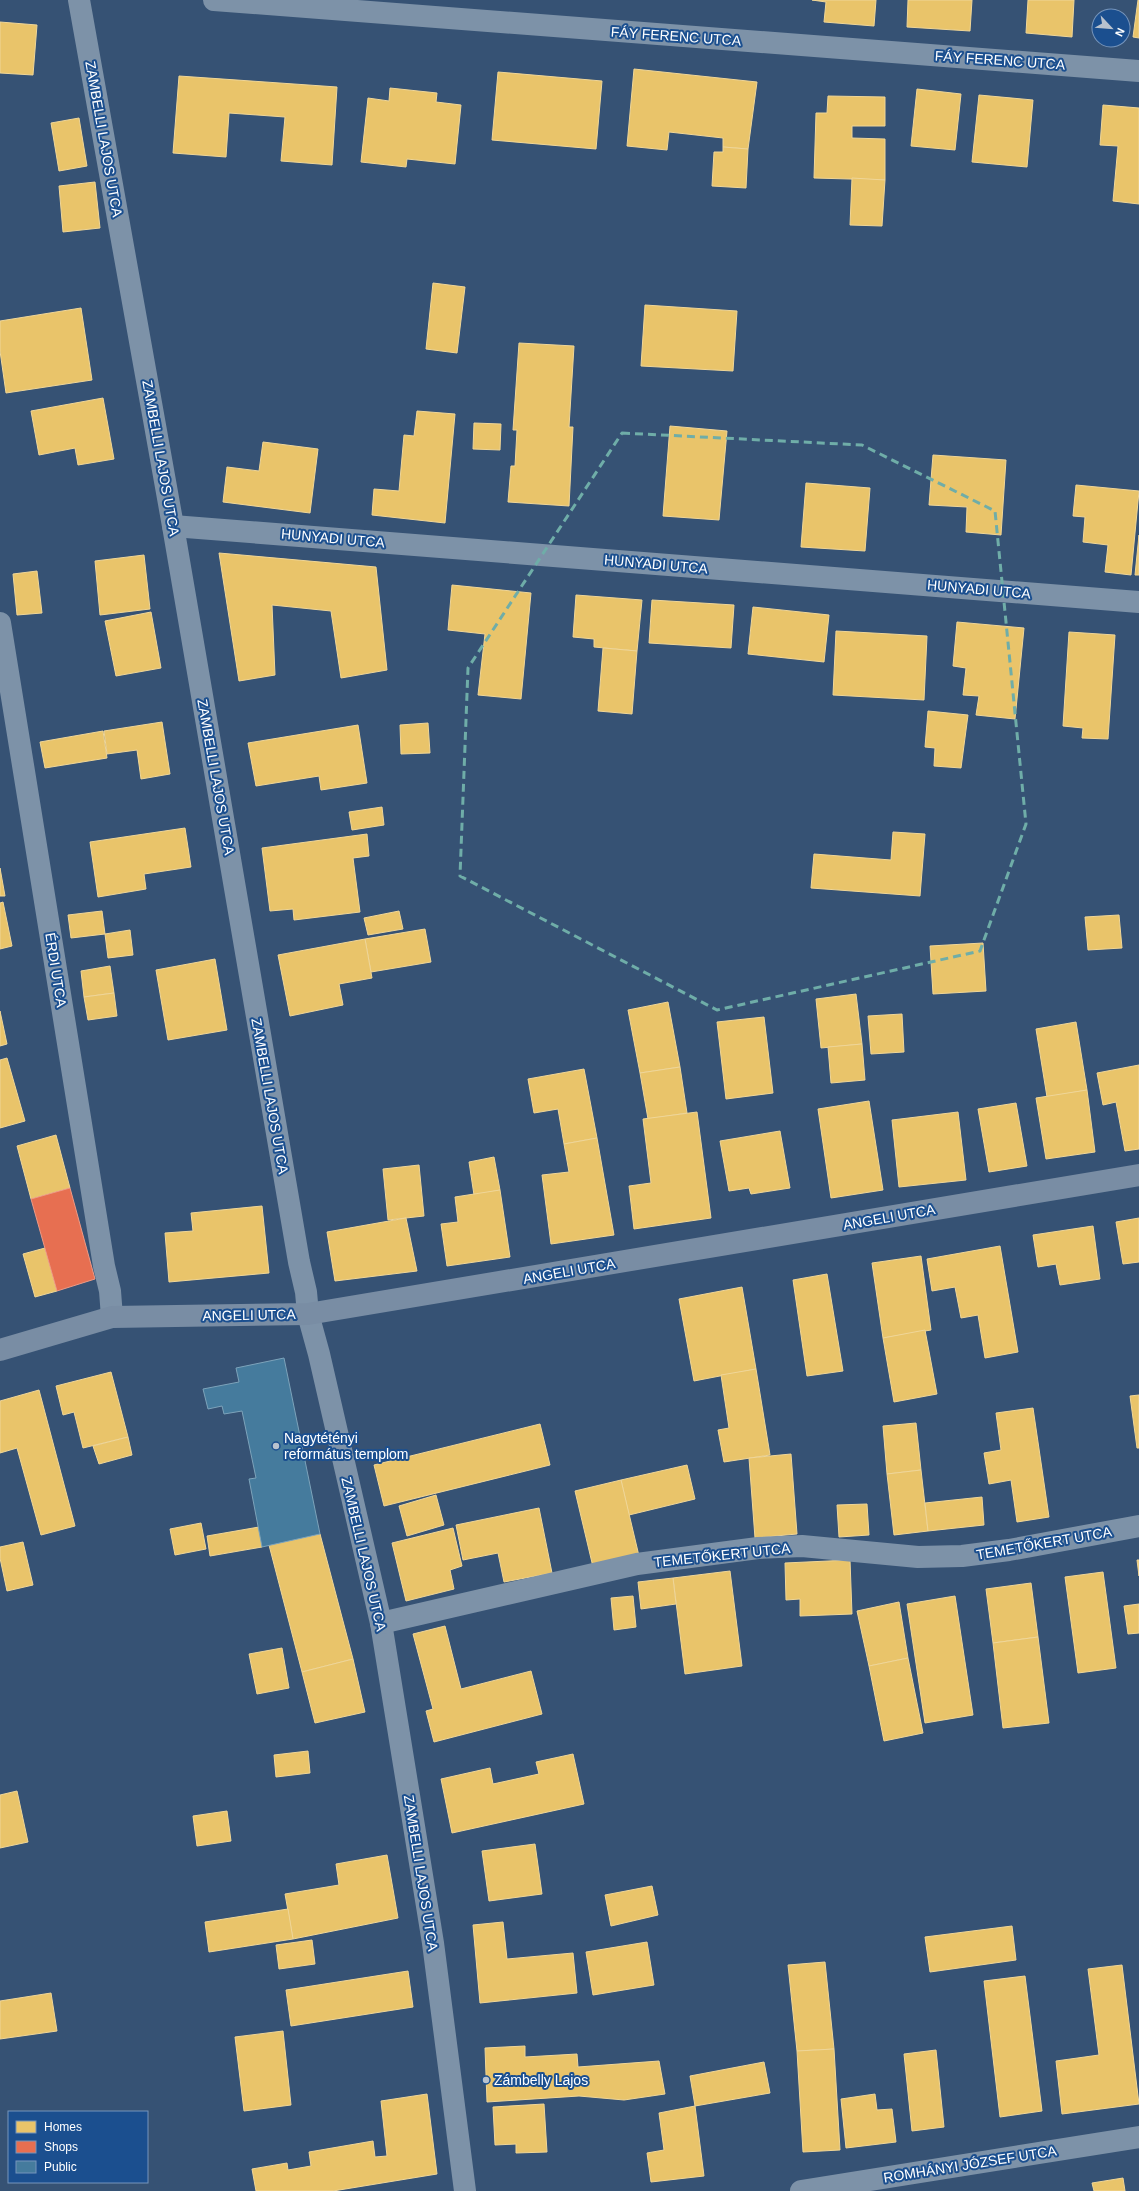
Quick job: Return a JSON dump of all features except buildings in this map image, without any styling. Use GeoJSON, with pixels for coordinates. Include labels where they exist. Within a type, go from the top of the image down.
{"type":"FeatureCollection","features":[{"type":"Feature","properties":{"kind":"street","name":"ZAMBELLI LAJOS UTCA"},"geometry":{"type":"LineString","coordinates":[[80,0],[173,526],[299,1262],[306,1292],[308,1314],[319,1354],[380,1623],[433,1943],[465,2191]]}},
{"type":"Feature","properties":{"kind":"street","name":"FÁY FERENC UTCA"},"geometry":{"type":"LineString","coordinates":[[214,0],[1139,71]]}},
{"type":"Feature","properties":{"kind":"street","name":"HUNYADI UTCA"},"geometry":{"type":"LineString","coordinates":[[173,526],[1139,602]]}},
{"type":"Feature","properties":{"kind":"street","name":"ÉRDI UTCA"},"geometry":{"type":"LineString","coordinates":[[0,623],[103,1258],[110,1291],[112,1317]]}},
{"type":"Feature","properties":{"kind":"street","name":"ANGELI UTCA"},"geometry":{"type":"LineString","coordinates":[[0,1350],[112,1317],[308,1314],[1139,1175]]}},
{"type":"Feature","properties":{"kind":"street","name":"TEMETŐKERT UTCA"},"geometry":{"type":"LineString","coordinates":[[380,1623],[637,1564],[758,1548],[802,1546],[918,1557],[962,1556],[1009,1550],[1139,1526]]}},
{"type":"Feature","properties":{"kind":"street","name":"ROMHÁNYI JÓZSEF UTCA"},"geometry":{"type":"LineString","coordinates":[[801,2191],[1139,2138]]}},
{"type":"Feature","properties":{"kind":"highlighted area"},"geometry":{"type":"Polygon","coordinates":[[[622,433],[862,445],[995,511],[1026,824],[980,951],[717,1010],[460,876],[468,668],[622,433]]]}},
{"type":"Feature","properties":{"kind":"place","name":"Nagytétényi református templom"},"geometry":{"type":"Point","coordinates":[276,1446]}},
{"type":"Feature","properties":{"kind":"place","name":"Zámbelly Lajos"},"geometry":{"type":"Point","coordinates":[486,2080]}}]}
